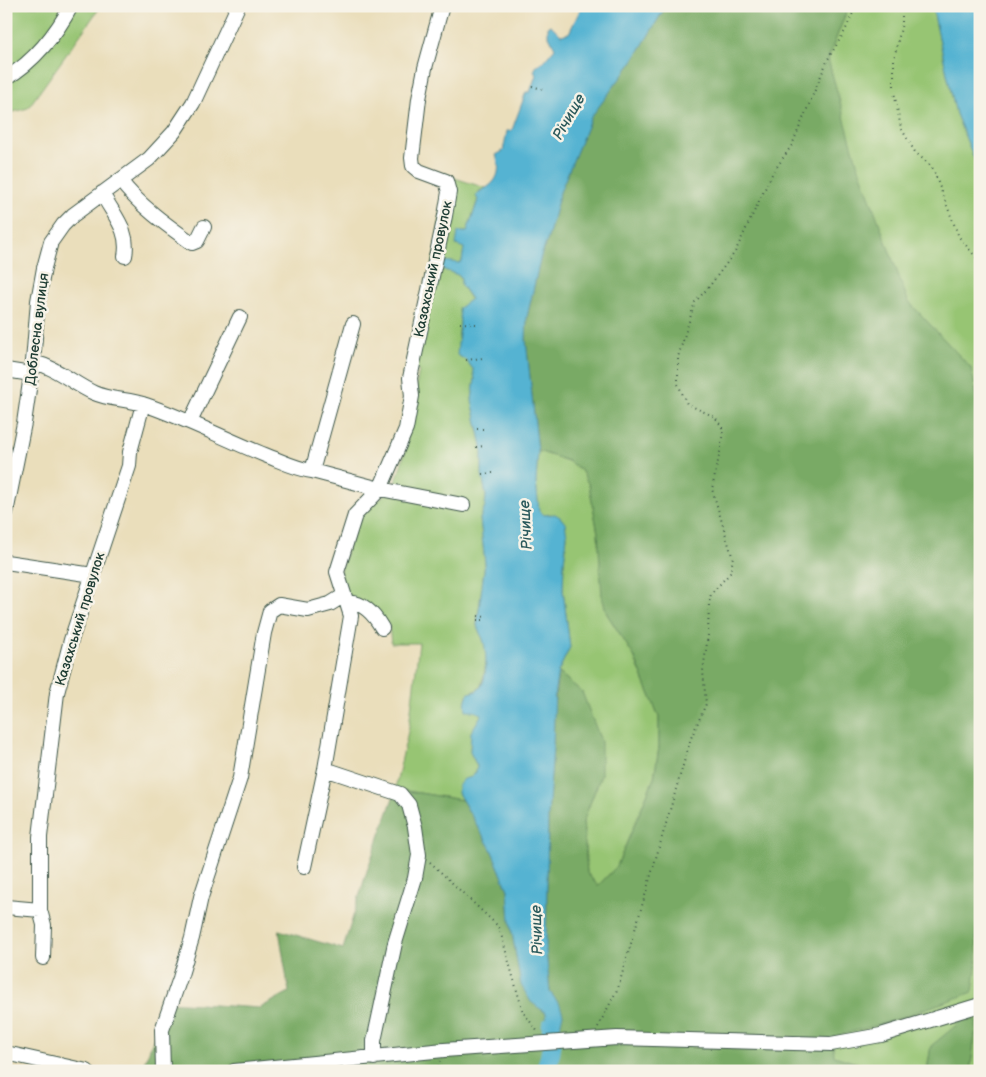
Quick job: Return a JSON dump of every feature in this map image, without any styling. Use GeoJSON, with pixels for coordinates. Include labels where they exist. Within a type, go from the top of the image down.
{"type":"FeatureCollection","features":[{"type":"Feature","properties":{"kind":"street"},"geometry":{"type":"LineString","coordinates":[[6,78],[33,57],[50,37],[71,6]]}},
{"type":"Feature","properties":{"kind":"street","name":"Доблесна вулиця"},"geometry":{"type":"LineString","coordinates":[[9,515],[32,368],[38,301],[51,242],[68,220],[149,159],[174,132],[193,103],[238,6]]}},
{"type":"Feature","properties":{"kind":"street","name":"Казахський провулок"},"geometry":{"type":"LineString","coordinates":[[304,866],[325,769],[351,616],[337,572],[355,515],[380,489],[406,429],[412,396],[410,378],[449,192],[446,181],[420,171],[414,166],[412,158],[422,84],[442,6]]}},
{"type":"Feature","properties":{"kind":"street"},"geometry":{"type":"LineString","coordinates":[[120,180],[128,190],[172,229],[192,243],[197,240],[204,227]]}},
{"type":"Feature","properties":{"kind":"street"},"geometry":{"type":"LineString","coordinates":[[102,193],[124,231],[127,242],[125,256]]}},
{"type":"Feature","properties":{"kind":"street"},"geometry":{"type":"LineString","coordinates":[[190,422],[240,317]]}},
{"type":"Feature","properties":{"kind":"street"},"geometry":{"type":"LineString","coordinates":[[312,471],[353,324]]}},
{"type":"Feature","properties":{"kind":"street"},"geometry":{"type":"LineString","coordinates":[[6,370],[49,367],[95,394],[143,404],[302,470],[380,489],[463,505]]}},
{"type":"Feature","properties":{"kind":"street","name":"Казахський провулок"},"geometry":{"type":"LineString","coordinates":[[43,958],[44,925],[40,910],[40,837],[57,693],[72,640],[129,466],[130,452],[143,404]]}},
{"type":"Feature","properties":{"kind":"street"},"geometry":{"type":"LineString","coordinates":[[6,562],[93,576]]}},
{"type":"Feature","properties":{"kind":"street"},"geometry":{"type":"LineString","coordinates":[[162,1071],[162,1030],[192,938],[201,897],[240,778],[264,633],[270,611],[278,605],[308,610],[345,599],[366,609],[376,617],[382,628]]}},
{"type":"Feature","properties":{"kind":"street"},"geometry":{"type":"LineString","coordinates":[[325,769],[400,794],[409,805],[415,827],[419,855],[415,878],[395,943],[374,1041],[374,1058]]}},
{"type":"Feature","properties":{"kind":"street"},"geometry":{"type":"LineString","coordinates":[[6,907],[40,910]]}},
{"type":"Feature","properties":{"kind":"street"},"geometry":{"type":"LineString","coordinates":[[234,1071],[444,1050],[617,1038],[830,1044],[881,1035],[980,1005]]}},
{"type":"Feature","properties":{"kind":"street"},"geometry":{"type":"LineString","coordinates":[[6,1053],[87,1071]]}},
{"type":"Feature","properties":{"kind":"path"},"geometry":{"type":"LineString","coordinates":[[592,1040],[618,988],[691,738],[706,704],[703,671],[708,635],[709,603],[711,594],[730,573],[733,559],[712,489],[722,438],[722,427],[715,416],[687,404],[678,384],[678,356],[695,302],[735,252],[772,174],[792,145],[828,59],[845,31],[856,6]]}},
{"type":"Feature","properties":{"kind":"path"},"geometry":{"type":"LineString","coordinates":[[902,6],[902,23],[894,59],[894,92],[901,128],[915,152],[932,167],[959,237],[980,262]]}},
{"type":"Feature","properties":{"kind":"path"},"geometry":{"type":"LineString","coordinates":[[532,86],[542,88]]}},
{"type":"Feature","properties":{"kind":"path"},"geometry":{"type":"LineString","coordinates":[[460,324],[477,324]]}},
{"type":"Feature","properties":{"kind":"path"},"geometry":{"type":"LineString","coordinates":[[466,360],[483,358]]}},
{"type":"Feature","properties":{"kind":"path"},"geometry":{"type":"LineString","coordinates":[[478,429],[483,429]]}},
{"type":"Feature","properties":{"kind":"path"},"geometry":{"type":"LineString","coordinates":[[476,447],[485,446]]}},
{"type":"Feature","properties":{"kind":"path"},"geometry":{"type":"LineString","coordinates":[[482,474],[493,474]]}},
{"type":"Feature","properties":{"kind":"path"},"geometry":{"type":"LineString","coordinates":[[6,537],[9,515]]}},
{"type":"Feature","properties":{"kind":"path"},"geometry":{"type":"LineString","coordinates":[[478,616],[486,617]]}},
{"type":"Feature","properties":{"kind":"path"},"geometry":{"type":"LineString","coordinates":[[477,620],[486,620]]}},
{"type":"Feature","properties":{"kind":"path"},"geometry":{"type":"LineString","coordinates":[[419,855],[454,882],[499,927],[523,1012],[547,1044]]}},
{"type":"Feature","properties":{"kind":"green space"},"geometry":{"type":"Polygon","coordinates":[[[6,6],[101,6],[28,108],[6,114],[6,6]]]}},
{"type":"Feature","properties":{"kind":"green space"},"geometry":{"type":"Polygon","coordinates":[[[666,6],[850,6],[828,59],[857,163],[908,301],[971,368],[980,411],[980,924],[976,930],[977,960],[973,992],[888,1022],[833,1037],[834,1056],[863,1065],[866,1071],[141,1071],[168,1002],[260,1008],[289,992],[279,930],[343,949],[395,789],[462,800],[491,849],[508,890],[510,921],[521,985],[546,1013],[549,1034],[560,1005],[550,992],[546,950],[548,816],[554,707],[558,672],[582,692],[601,741],[601,775],[583,822],[587,873],[598,886],[617,866],[654,778],[659,748],[659,717],[634,656],[607,614],[602,597],[598,533],[589,485],[581,470],[568,461],[538,451],[526,340],[527,317],[541,256],[548,238],[560,192],[591,117],[633,61],[666,6]]]}},
{"type":"Feature","properties":{"kind":"green space"},"geometry":{"type":"Polygon","coordinates":[[[850,6],[932,6],[956,114],[980,173],[980,1071],[970,1071],[977,1021],[931,1046],[927,1071],[866,1071],[863,1065],[833,1056],[645,305],[828,59],[850,6]]]}},
{"type":"Feature","properties":{"kind":"green space"},"geometry":{"type":"Polygon","coordinates":[[[445,175],[486,188],[479,191],[467,232],[458,232],[464,248],[462,261],[459,263],[444,261],[442,269],[458,275],[461,279],[461,285],[471,300],[459,308],[458,339],[466,360],[473,369],[475,379],[472,400],[482,446],[482,474],[486,496],[485,506],[480,519],[485,563],[477,625],[485,645],[486,664],[480,688],[467,695],[465,704],[482,714],[471,733],[470,752],[477,766],[476,772],[458,793],[462,800],[395,789],[409,727],[419,643],[391,643],[389,626],[381,617],[347,596],[340,572],[357,519],[395,485],[405,452],[419,370],[407,369],[437,242],[445,175]]]}},
{"type":"Feature","properties":{"kind":"green space"},"geometry":{"type":"Polygon","coordinates":[[[538,451],[568,461],[581,470],[589,485],[598,533],[607,614],[634,656],[659,717],[659,748],[654,778],[617,866],[598,886],[587,873],[583,821],[601,775],[582,692],[558,672],[570,647],[563,590],[567,536],[551,514],[544,515],[539,510],[536,482],[538,451]]]}},
{"type":"Feature","properties":{"kind":"green space"},"geometry":{"type":"Polygon","coordinates":[[[965,1018],[977,1021],[970,1071],[927,1071],[931,1046],[965,1018]]]}},
{"type":"Feature","properties":{"kind":"water"},"geometry":{"type":"Polygon","coordinates":[[[582,6],[666,6],[633,61],[591,117],[560,192],[548,238],[541,256],[527,317],[526,340],[538,451],[536,482],[539,510],[544,515],[555,514],[560,517],[565,523],[567,536],[563,590],[570,647],[558,672],[555,689],[548,816],[546,950],[550,992],[560,1005],[563,1014],[558,1036],[549,1034],[546,1013],[531,1002],[521,985],[510,921],[508,890],[491,849],[458,793],[458,786],[464,779],[472,777],[476,772],[477,766],[470,752],[471,732],[482,714],[466,711],[465,704],[469,693],[480,688],[485,673],[485,647],[477,625],[485,563],[480,519],[485,506],[486,496],[482,474],[482,446],[472,400],[475,379],[473,369],[466,360],[457,355],[460,323],[459,308],[471,299],[461,285],[461,278],[442,269],[441,265],[444,261],[459,263],[462,261],[464,248],[456,245],[458,232],[467,232],[478,200],[476,196],[493,183],[497,176],[498,163],[496,155],[503,151],[507,131],[512,130],[526,92],[530,92],[536,75],[534,71],[537,65],[545,60],[555,48],[548,34],[548,26],[551,25],[561,35],[569,33],[582,6]]]}},
{"type":"Feature","properties":{"kind":"water"},"geometry":{"type":"Polygon","coordinates":[[[932,6],[980,6],[980,173],[956,114],[932,6]]]}},
{"type":"Feature","properties":{"kind":"waterway","name":"Річище"},"geometry":{"type":"LineString","coordinates":[[545,1071],[551,1048],[551,1026]]}}]}
